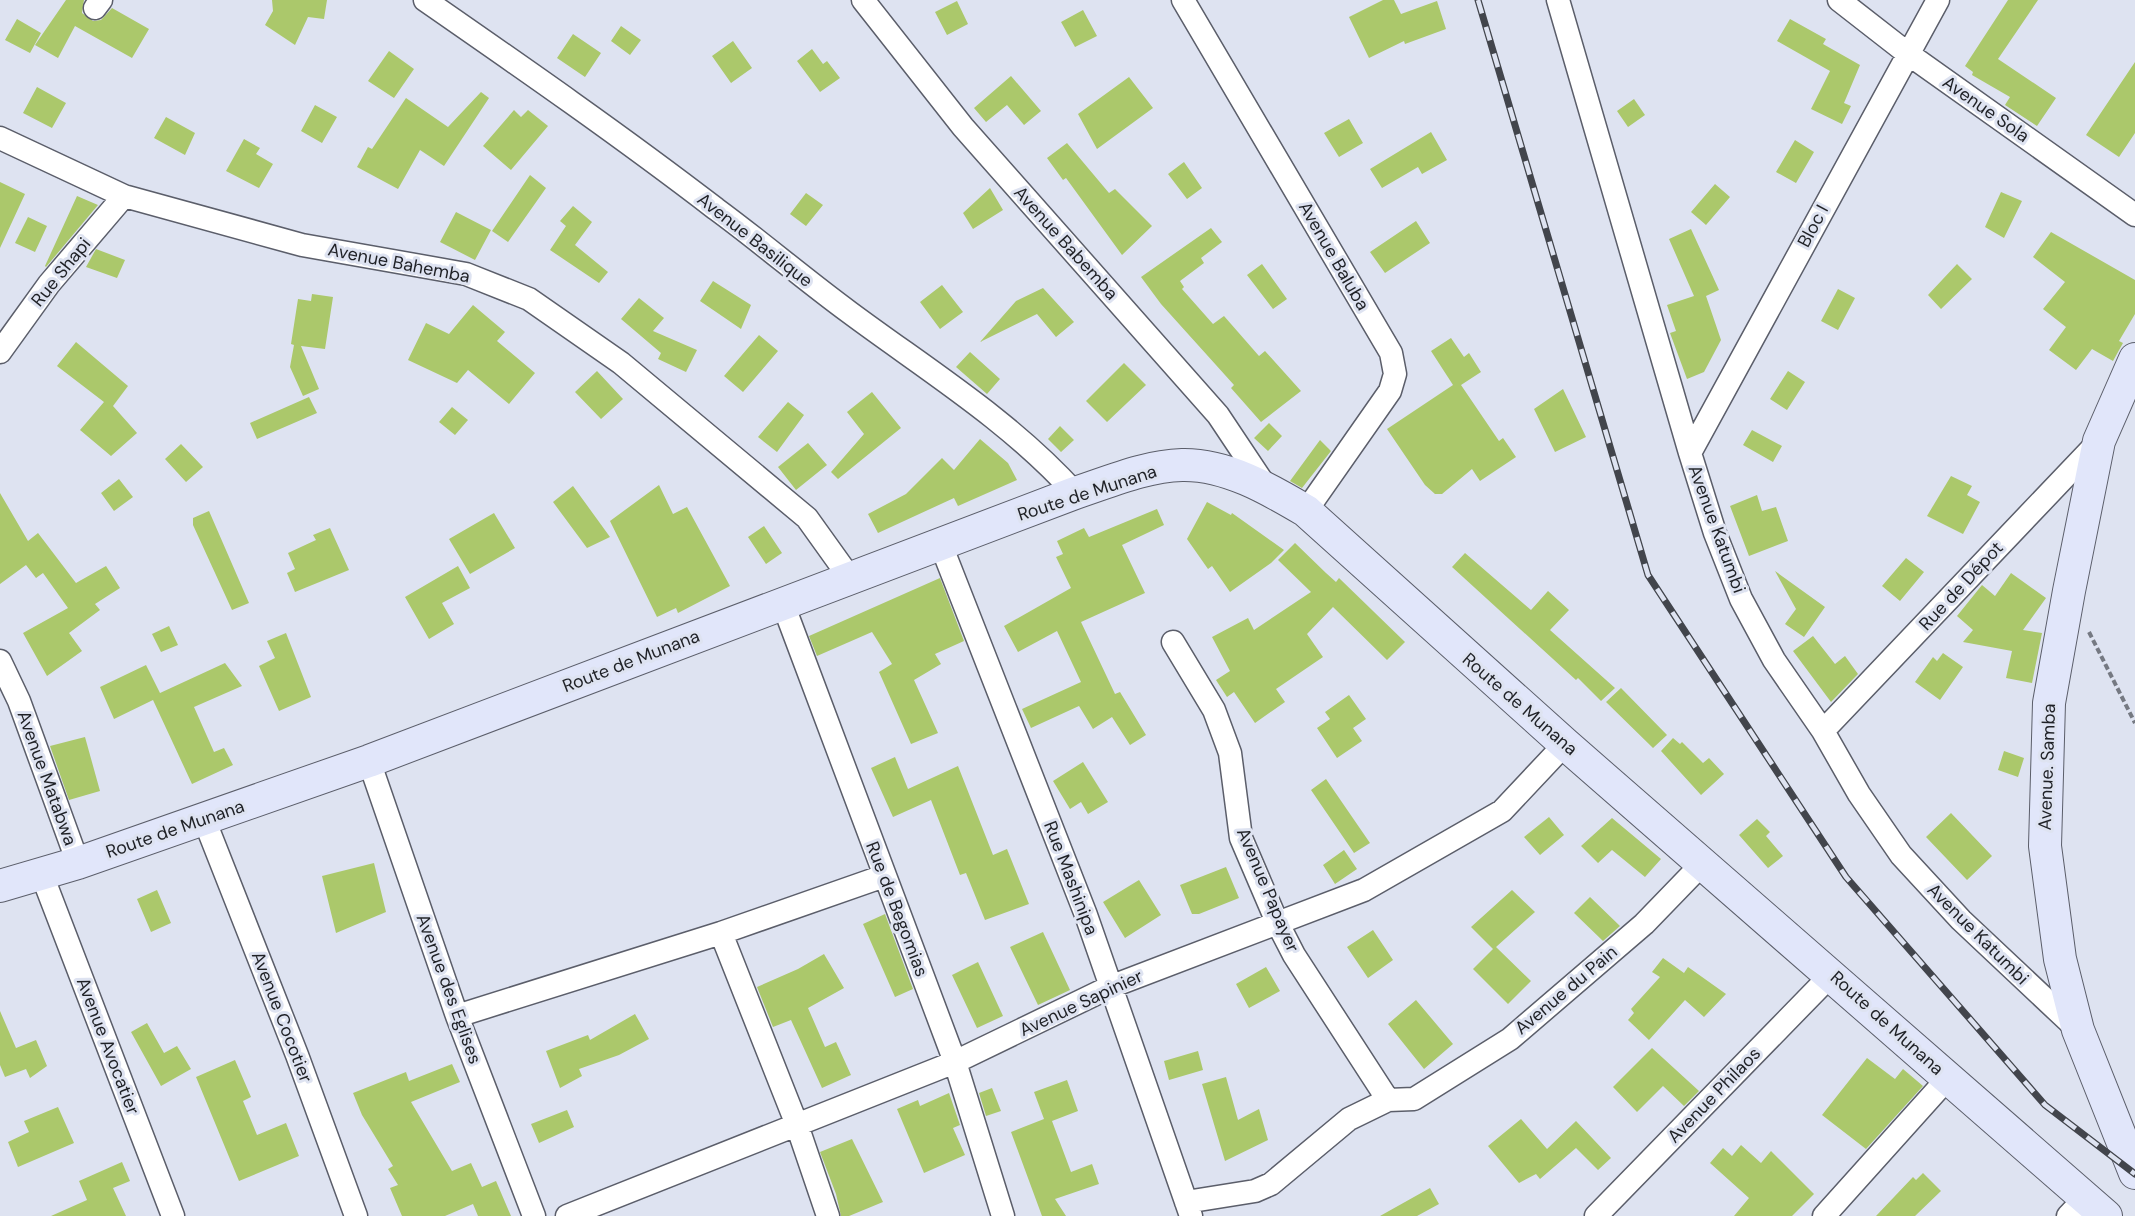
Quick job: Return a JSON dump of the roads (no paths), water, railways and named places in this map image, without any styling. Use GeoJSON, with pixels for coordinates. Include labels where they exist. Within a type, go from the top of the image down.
{"type":"FeatureCollection","features":[{"type":"Feature","properties":{"kind":"main road","name":"Avenue. Samba"},"geometry":{"type":"LineString","coordinates":[[2135,359],[2098,441],[2069,591],[2049,703],[2045,846],[2060,959],[2078,1030],[2135,1173]]}},
{"type":"Feature","properties":{"kind":"main road","name":"Route de Munana"},"geometry":{"type":"LineString","coordinates":[[0,886],[78,863],[369,761],[1075,493],[1145,471],[1183,465],[1221,471],[1266,487],[1306,511],[1565,744],[1832,974],[1948,1078],[2087,1210]]}},
{"type":"Feature","properties":{"kind":"street","name":"Avenue Basilique"},"geometry":{"type":"LineString","coordinates":[[425,0],[564,95],[849,312],[980,405],[1052,468],[1075,493]]}},
{"type":"Feature","properties":{"kind":"street","name":"Avenue Babemba"},"geometry":{"type":"LineString","coordinates":[[863,0],[963,127],[1218,414],[1266,487]]}},
{"type":"Feature","properties":{"kind":"street","name":"Avenue Baluba"},"geometry":{"type":"LineString","coordinates":[[1182,0],[1391,353],[1395,374],[1389,391],[1306,511]]}},
{"type":"Feature","properties":{"kind":"street","name":"Avenue Sola"},"geometry":{"type":"LineString","coordinates":[[1839,0],[1907,53],[2135,215]]}},
{"type":"Feature","properties":{"kind":"street","name":"Bloc I"},"geometry":{"type":"LineString","coordinates":[[1690,453],[1938,0]]}},
{"type":"Feature","properties":{"kind":"street","name":"Avenue Katumbi"},"geometry":{"type":"LineString","coordinates":[[1560,1],[1690,453],[1715,533],[1741,599],[1774,660],[1823,731],[1858,794],[1901,855],[1961,920],[2078,1030]]}},
{"type":"Feature","properties":{"kind":"street","name":"Avenue Bahemba"},"geometry":{"type":"LineString","coordinates":[[0,138],[124,196],[302,245],[466,274],[529,299],[621,363],[807,518],[850,578]]}},
{"type":"Feature","properties":{"kind":"street","name":"Rue Shapi"},"geometry":{"type":"LineString","coordinates":[[0,352],[49,284],[124,196]]}},
{"type":"Feature","properties":{"kind":"street","name":"Rue de Dépot"},"geometry":{"type":"LineString","coordinates":[[1823,731],[2098,441]]}},
{"type":"Feature","properties":{"kind":"street","name":"Rue Mashinipa"},"geometry":{"type":"LineString","coordinates":[[941,545],[1086,915],[1188,1209]]}},
{"type":"Feature","properties":{"kind":"street","name":"Rue de Begomias"},"geometry":{"type":"LineString","coordinates":[[783,604],[955,1062],[1003,1216]]}},
{"type":"Feature","properties":{"kind":"street","name":"Avenue Papayer"},"geometry":{"type":"LineString","coordinates":[[1173,642],[1214,711],[1230,753],[1241,838],[1277,922],[1294,955],[1388,1100]]}},
{"type":"Feature","properties":{"kind":"street","name":"Avenue Matabwa"},"geometry":{"type":"LineString","coordinates":[[0,661],[19,701],[78,863]]}},
{"type":"Feature","properties":{"kind":"street","name":"Avenue Sapinier"},"geometry":{"type":"LineString","coordinates":[[567,1216],[955,1062],[1110,987],[1364,890],[1502,811],[1565,744]]}},
{"type":"Feature","properties":{"kind":"street","name":"Avenue des Eglises"},"geometry":{"type":"LineString","coordinates":[[369,761],[457,1016],[534,1216]]}},
{"type":"Feature","properties":{"kind":"street","name":"Avenue Cocotier"},"geometry":{"type":"LineString","coordinates":[[204,819],[297,1055],[356,1216]]}},
{"type":"Feature","properties":{"kind":"street","name":"Avenue du Pain"},"geometry":{"type":"LineString","coordinates":[[1388,1100],[1414,1099],[1509,1039],[1644,924],[1704,862]]}},
{"type":"Feature","properties":{"kind":"street","name":"Avenue Avocatier"},"geometry":{"type":"LineString","coordinates":[[42,875],[173,1216]]}},
{"type":"Feature","properties":{"kind":"street"},"geometry":{"type":"LineString","coordinates":[[457,1016],[721,933],[884,876]]}},
{"type":"Feature","properties":{"kind":"street"},"geometry":{"type":"LineString","coordinates":[[721,933],[796,1125],[828,1216]]}},
{"type":"Feature","properties":{"kind":"street","name":"Avenue Philaos"},"geometry":{"type":"LineString","coordinates":[[1596,1216],[1832,974]]}},
{"type":"Feature","properties":{"kind":"street"},"geometry":{"type":"LineString","coordinates":[[1824,1216],[1948,1078]]}},
{"type":"Feature","properties":{"kind":"street"},"geometry":{"type":"LineString","coordinates":[[1188,1209],[1255,1191],[1271,1184],[1349,1119],[1388,1100]]}},
{"type":"Feature","properties":{"kind":"railway"},"geometry":{"type":"LineString","coordinates":[[1478,0],[1648,575],[1846,877],[2045,1105],[2135,1174]]}}]}
